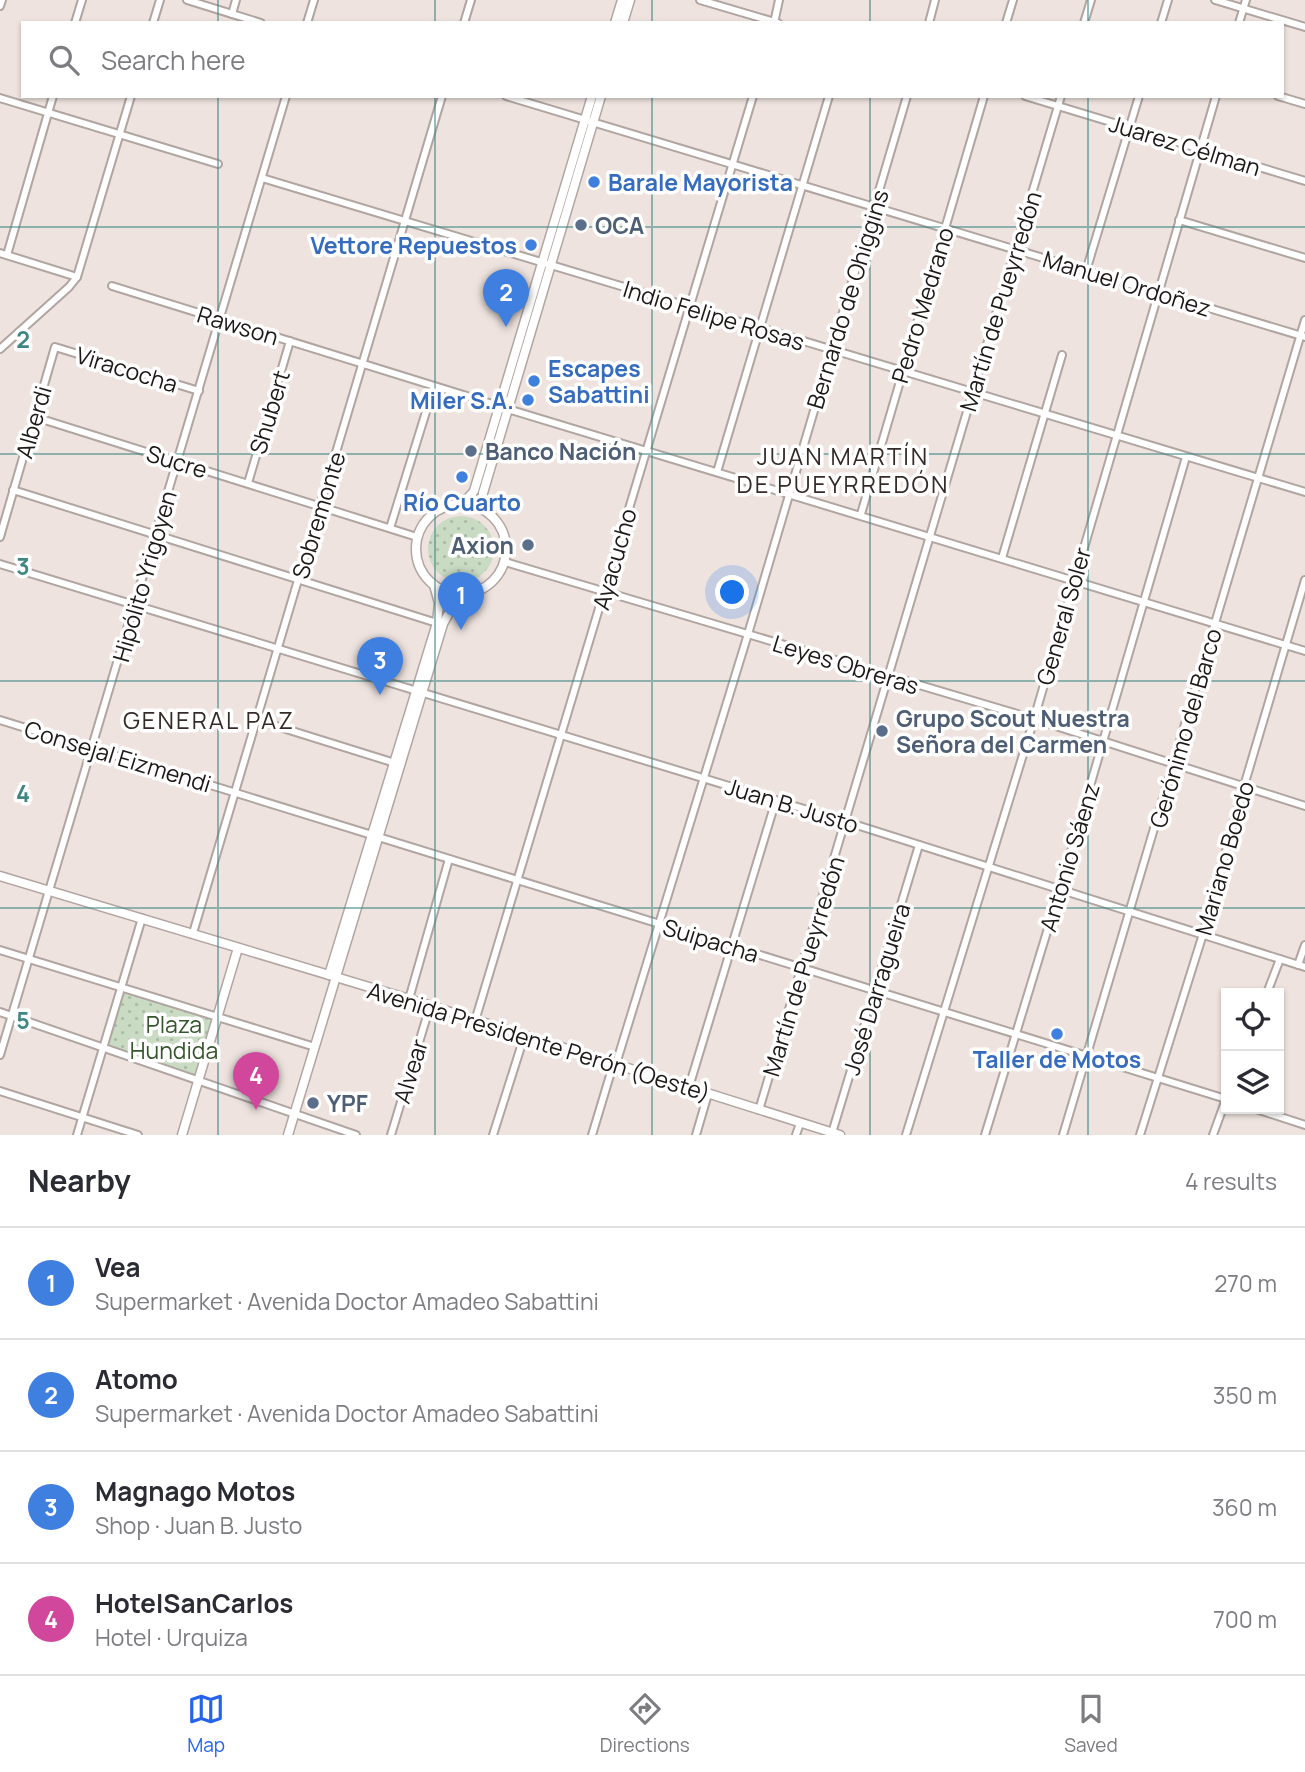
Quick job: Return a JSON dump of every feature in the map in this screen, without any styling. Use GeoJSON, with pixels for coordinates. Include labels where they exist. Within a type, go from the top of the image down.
{"type":"FeatureCollection","features":[{"type":"Feature","properties":{"kind":"main road"},"geometry":{"type":"LineString","coordinates":[[616,21],[622,0]]}},
{"type":"Feature","properties":{"kind":"main road"},"geometry":{"type":"LineString","coordinates":[[624,21],[630,0]]}},
{"type":"Feature","properties":{"kind":"main road"},"geometry":{"type":"LineString","coordinates":[[486,511],[483,493],[504,407],[588,121],[592,98]]}},
{"type":"Feature","properties":{"kind":"main road"},"geometry":{"type":"LineString","coordinates":[[588,121],[600,98]]}},
{"type":"Feature","properties":{"kind":"main road"},"geometry":{"type":"LineString","coordinates":[[458,504],[474,491],[504,407]]}},
{"type":"Feature","properties":{"kind":"main road"},"geometry":{"type":"LineString","coordinates":[[376,835],[395,763],[447,616],[457,600],[490,584],[505,562],[507,548],[504,533],[497,521],[486,511],[472,505],[458,504],[444,507],[432,514],[417,537],[416,551],[418,564],[434,585],[444,591],[466,594]]}},
{"type":"Feature","properties":{"kind":"main road"},"geometry":{"type":"LineString","coordinates":[[288,1135],[332,977],[420,693],[437,623],[439,603],[434,585]]}},
{"type":"Feature","properties":{"kind":"main road","name":"Avenida Presidente Perón (Oeste)"},"geometry":{"type":"LineString","coordinates":[[0,876],[409,999],[836,1134]]}},
{"type":"Feature","properties":{"kind":"main road"},"geometry":{"type":"LineString","coordinates":[[182,1135],[238,947]]}},
{"type":"Feature","properties":{"kind":"street"},"geometry":{"type":"LineString","coordinates":[[0,6],[2,0]]}},
{"type":"Feature","properties":{"kind":"street"},"geometry":{"type":"LineString","coordinates":[[76,21],[82,0]]}},
{"type":"Feature","properties":{"kind":"street"},"geometry":{"type":"LineString","coordinates":[[154,21],[160,0]]}},
{"type":"Feature","properties":{"kind":"street"},"geometry":{"type":"LineString","coordinates":[[187,0],[255,21]]}},
{"type":"Feature","properties":{"kind":"street"},"geometry":{"type":"LineString","coordinates":[[232,13],[236,0]]}},
{"type":"Feature","properties":{"kind":"street"},"geometry":{"type":"LineString","coordinates":[[308,21],[314,0]]}},
{"type":"Feature","properties":{"kind":"street"},"geometry":{"type":"LineString","coordinates":[[465,21],[471,0]]}},
{"type":"Feature","properties":{"kind":"street"},"geometry":{"type":"LineString","coordinates":[[700,0],[772,21]]}},
{"type":"Feature","properties":{"kind":"street"},"geometry":{"type":"LineString","coordinates":[[775,21],[779,0]]}},
{"type":"Feature","properties":{"kind":"street"},"geometry":{"type":"LineString","coordinates":[[930,21],[935,0]]}},
{"type":"Feature","properties":{"kind":"street"},"geometry":{"type":"LineString","coordinates":[[1007,21],[1013,0]]}},
{"type":"Feature","properties":{"kind":"street"},"geometry":{"type":"LineString","coordinates":[[1085,21],[1091,0]]}},
{"type":"Feature","properties":{"kind":"street"},"geometry":{"type":"LineString","coordinates":[[1162,21],[1168,0]]}},
{"type":"Feature","properties":{"kind":"street"},"geometry":{"type":"LineString","coordinates":[[1215,0],[1305,27]]}},
{"type":"Feature","properties":{"kind":"street"},"geometry":{"type":"LineString","coordinates":[[1240,21],[1246,0]]}},
{"type":"Feature","properties":{"kind":"street"},"geometry":{"type":"LineString","coordinates":[[0,98],[118,136],[218,164]]}},
{"type":"Feature","properties":{"kind":"street"},"geometry":{"type":"LineString","coordinates":[[52,98],[3,254],[77,277]]}},
{"type":"Feature","properties":{"kind":"street"},"geometry":{"type":"LineString","coordinates":[[0,349],[77,277],[130,98]]}},
{"type":"Feature","properties":{"kind":"street","name":"Hipólito Yrigoyen"},"geometry":{"type":"LineString","coordinates":[[0,1055],[285,98]]}},
{"type":"Feature","properties":{"kind":"street","name":"Sobremonte"},"geometry":{"type":"LineString","coordinates":[[193,933],[441,98]]}},
{"type":"Feature","properties":{"kind":"street","name":"Manuel Ordoñez"},"geometry":{"type":"LineString","coordinates":[[513,98],[1303,336]]}},
{"type":"Feature","properties":{"kind":"street","name":"Ayacucho"},"geometry":{"type":"LineString","coordinates":[[475,1021],[752,98]]}},
{"type":"Feature","properties":{"kind":"street"},"geometry":{"type":"LineString","coordinates":[[717,472],[828,98]]}},
{"type":"Feature","properties":{"kind":"street","name":"Bernardo de Ohiggins"},"geometry":{"type":"LineString","coordinates":[[592,1135],[748,634],[906,98]]}},
{"type":"Feature","properties":{"kind":"street","name":"Pedro Medrano"},"geometry":{"type":"LineString","coordinates":[[861,514],[983,98]]}},
{"type":"Feature","properties":{"kind":"street","name":"Juarez Célman"},"geometry":{"type":"LineString","coordinates":[[1032,98],[1305,181]]}},
{"type":"Feature","properties":{"kind":"street","name":"Martín de Pueyrredón"},"geometry":{"type":"LineString","coordinates":[[759,1110],[847,822],[1060,98]]}},
{"type":"Feature","properties":{"kind":"street"},"geometry":{"type":"LineString","coordinates":[[1086,271],[1138,98]]}},
{"type":"Feature","properties":{"kind":"street","name":"General Soler"},"geometry":{"type":"LineString","coordinates":[[906,1135],[1034,719],[1215,98]]}},
{"type":"Feature","properties":{"kind":"street"},"geometry":{"type":"LineString","coordinates":[[1284,98],[1305,104]]}},
{"type":"Feature","properties":{"kind":"street","name":"Indio Felipe Rosas"},"geometry":{"type":"LineString","coordinates":[[262,178],[1305,492]]}},
{"type":"Feature","properties":{"kind":"street"},"geometry":{"type":"LineString","coordinates":[[1180,220],[1305,258]]}},
{"type":"Feature","properties":{"kind":"street","name":"Rawson"},"geometry":{"type":"LineString","coordinates":[[112,286],[1305,651]]}},
{"type":"Feature","properties":{"kind":"street","name":"Gerónimo del Barco"},"geometry":{"type":"LineString","coordinates":[[1063,1135],[1258,478],[1303,336],[1305,320]]}},
{"type":"Feature","properties":{"kind":"street","name":"Shubert"},"geometry":{"type":"LineString","coordinates":[[248,484],[290,341]]}},
{"type":"Feature","properties":{"kind":"street","name":"Viracocha"},"geometry":{"type":"LineString","coordinates":[[55,347],[199,391]]}},
{"type":"Feature","properties":{"kind":"street","name":"Alberdi"},"geometry":{"type":"LineString","coordinates":[[0,537],[55,347]]}},
{"type":"Feature","properties":{"kind":"street"},"geometry":{"type":"LineString","coordinates":[[1002,558],[1062,355]]}},
{"type":"Feature","properties":{"kind":"street"},"geometry":{"type":"LineString","coordinates":[[390,528],[433,386]]}},
{"type":"Feature","properties":{"kind":"street","name":"Sucre"},"geometry":{"type":"LineString","coordinates":[[34,416],[320,507]]}},
{"type":"Feature","properties":{"kind":"street","name":"Antonio Sáenz"},"geometry":{"type":"LineString","coordinates":[[985,1135],[1186,457]]}},
{"type":"Feature","properties":{"kind":"street"},"geometry":{"type":"LineString","coordinates":[[13,490],[437,623]]}},
{"type":"Feature","properties":{"kind":"street"},"geometry":{"type":"LineString","coordinates":[[320,507],[417,537]]}},
{"type":"Feature","properties":{"kind":"street","name":"Leyes Obreras"},"geometry":{"type":"LineString","coordinates":[[505,562],[1034,719],[1305,806]]}},
{"type":"Feature","properties":{"kind":"street","name":"Juan B. Justo"},"geometry":{"type":"LineString","coordinates":[[0,564],[136,603],[420,693],[703,777],[1301,966]]}},
{"type":"Feature","properties":{"kind":"street","name":"Mariano Boedo"},"geometry":{"type":"LineString","coordinates":[[1140,1135],[1203,934],[1305,580]]}},
{"type":"Feature","properties":{"kind":"street","name":"Consejal Eizmendi"},"geometry":{"type":"LineString","coordinates":[[0,720],[236,792]]}},
{"type":"Feature","properties":{"kind":"street"},"geometry":{"type":"LineString","coordinates":[[257,720],[395,763]]}},
{"type":"Feature","properties":{"kind":"street","name":"Suipacha"},"geometry":{"type":"LineString","coordinates":[[236,792],[1221,1097]]}},
{"type":"Feature","properties":{"kind":"street"},"geometry":{"type":"LineString","coordinates":[[689,1087],[776,800]]}},
{"type":"Feature","properties":{"kind":"street","name":"José Darragueira"},"geometry":{"type":"LineString","coordinates":[[836,1134],[875,990],[919,845]]}},
{"type":"Feature","properties":{"kind":"street"},"geometry":{"type":"LineString","coordinates":[[409,999],[449,859]]}},
{"type":"Feature","properties":{"kind":"street"},"geometry":{"type":"LineString","coordinates":[[77,1135],[142,918]]}},
{"type":"Feature","properties":{"kind":"street"},"geometry":{"type":"LineString","coordinates":[[1301,966],[1305,945]]}},
{"type":"Feature","properties":{"kind":"street"},"geometry":{"type":"LineString","coordinates":[[0,950],[314,1047]]}},
{"type":"Feature","properties":{"kind":"street"},"geometry":{"type":"LineString","coordinates":[[1269,988],[1280,959]]}},
{"type":"Feature","properties":{"kind":"street","name":"Alvear"},"geometry":{"type":"LineString","coordinates":[[391,1135],[430,1006]]}},
{"type":"Feature","properties":{"kind":"street"},"geometry":{"type":"LineString","coordinates":[[0,1012],[356,1135]]}},
{"type":"Feature","properties":{"kind":"street"},"geometry":{"type":"LineString","coordinates":[[493,1135],[524,1037]]}},
{"type":"Feature","properties":{"kind":"street"},"geometry":{"type":"LineString","coordinates":[[0,1091],[138,1135]]}},
{"type":"Feature","properties":{"kind":"street"},"geometry":{"type":"LineString","coordinates":[[696,1135],[708,1094]]}},
{"type":"Feature","properties":{"kind":"street"},"geometry":{"type":"LineString","coordinates":[[1213,1135],[1221,1113]]}},
{"type":"Feature","properties":{"kind":"street"},"geometry":{"type":"LineString","coordinates":[[1271,1114],[1305,1125]]}},
{"type":"Feature","properties":{"kind":"street"},"geometry":{"type":"LineString","coordinates":[[796,1135],[800,1123]]}},
{"type":"Feature","properties":{"kind":"green space"},"geometry":{"type":"Polygon","coordinates":[[[455,516],[467,516],[485,525],[492,536],[492,562],[485,573],[474,580],[455,582],[442,577],[433,568],[428,555],[428,543],[433,530],[442,521],[455,516]]]}},
{"type":"Feature","properties":{"kind":"green space","name":"Plaza Hundida"},"geometry":{"type":"Polygon","coordinates":[[[123,992],[213,1019],[195,1075],[108,1046],[123,992]]]}},
{"type":"Feature","properties":{"kind":"place","name":"Barale Mayorista"},"geometry":{"type":"Point","coordinates":[594,182]}},
{"type":"Feature","properties":{"kind":"place","name":"OCA"},"geometry":{"type":"Point","coordinates":[581,225]}},
{"type":"Feature","properties":{"kind":"place","name":"Vettore Repuestos"},"geometry":{"type":"Point","coordinates":[531,245]}},
{"type":"Feature","properties":{"kind":"place","name":"Atomo"},"geometry":{"type":"Point","coordinates":[506,327]}},
{"type":"Feature","properties":{"kind":"place","name":"Escapes Sabattini"},"geometry":{"type":"Point","coordinates":[534,381]}},
{"type":"Feature","properties":{"kind":"place","name":"Miler S.A."},"geometry":{"type":"Point","coordinates":[528,400]}},
{"type":"Feature","properties":{"kind":"place","name":"Banco Nación"},"geometry":{"type":"Point","coordinates":[471,451]}},
{"type":"Feature","properties":{"kind":"place","name":"Río Cuarto"},"geometry":{"type":"Point","coordinates":[462,477]}},
{"type":"Feature","properties":{"kind":"place","name":"Axion"},"geometry":{"type":"Point","coordinates":[528,545]}},
{"type":"Feature","properties":{"kind":"place","name":"Vea"},"geometry":{"type":"Point","coordinates":[461,630]}},
{"type":"Feature","properties":{"kind":"place","name":"Magnago Motos"},"geometry":{"type":"Point","coordinates":[380,695]}},
{"type":"Feature","properties":{"kind":"place","name":"Grupo Scout Nuestra Señora del Carmen"},"geometry":{"type":"Point","coordinates":[882,731]}},
{"type":"Feature","properties":{"kind":"place","name":"Taller de Motos"},"geometry":{"type":"Point","coordinates":[1057,1034]}},
{"type":"Feature","properties":{"kind":"place","name":"YPF"},"geometry":{"type":"Point","coordinates":[313,1103]}},
{"type":"Feature","properties":{"kind":"place","name":"HotelSanCarlos"},"geometry":{"type":"Point","coordinates":[256,1110]}},
{"type":"Feature","properties":{"kind":"district","name":"JUAN MARTÍN DE PUEYRREDÓN"},"geometry":{"type":"Point","coordinates":[843,469]}},
{"type":"Feature","properties":{"kind":"district","name":"GENERAL PAZ"},"geometry":{"type":"Point","coordinates":[209,719]}}]}
